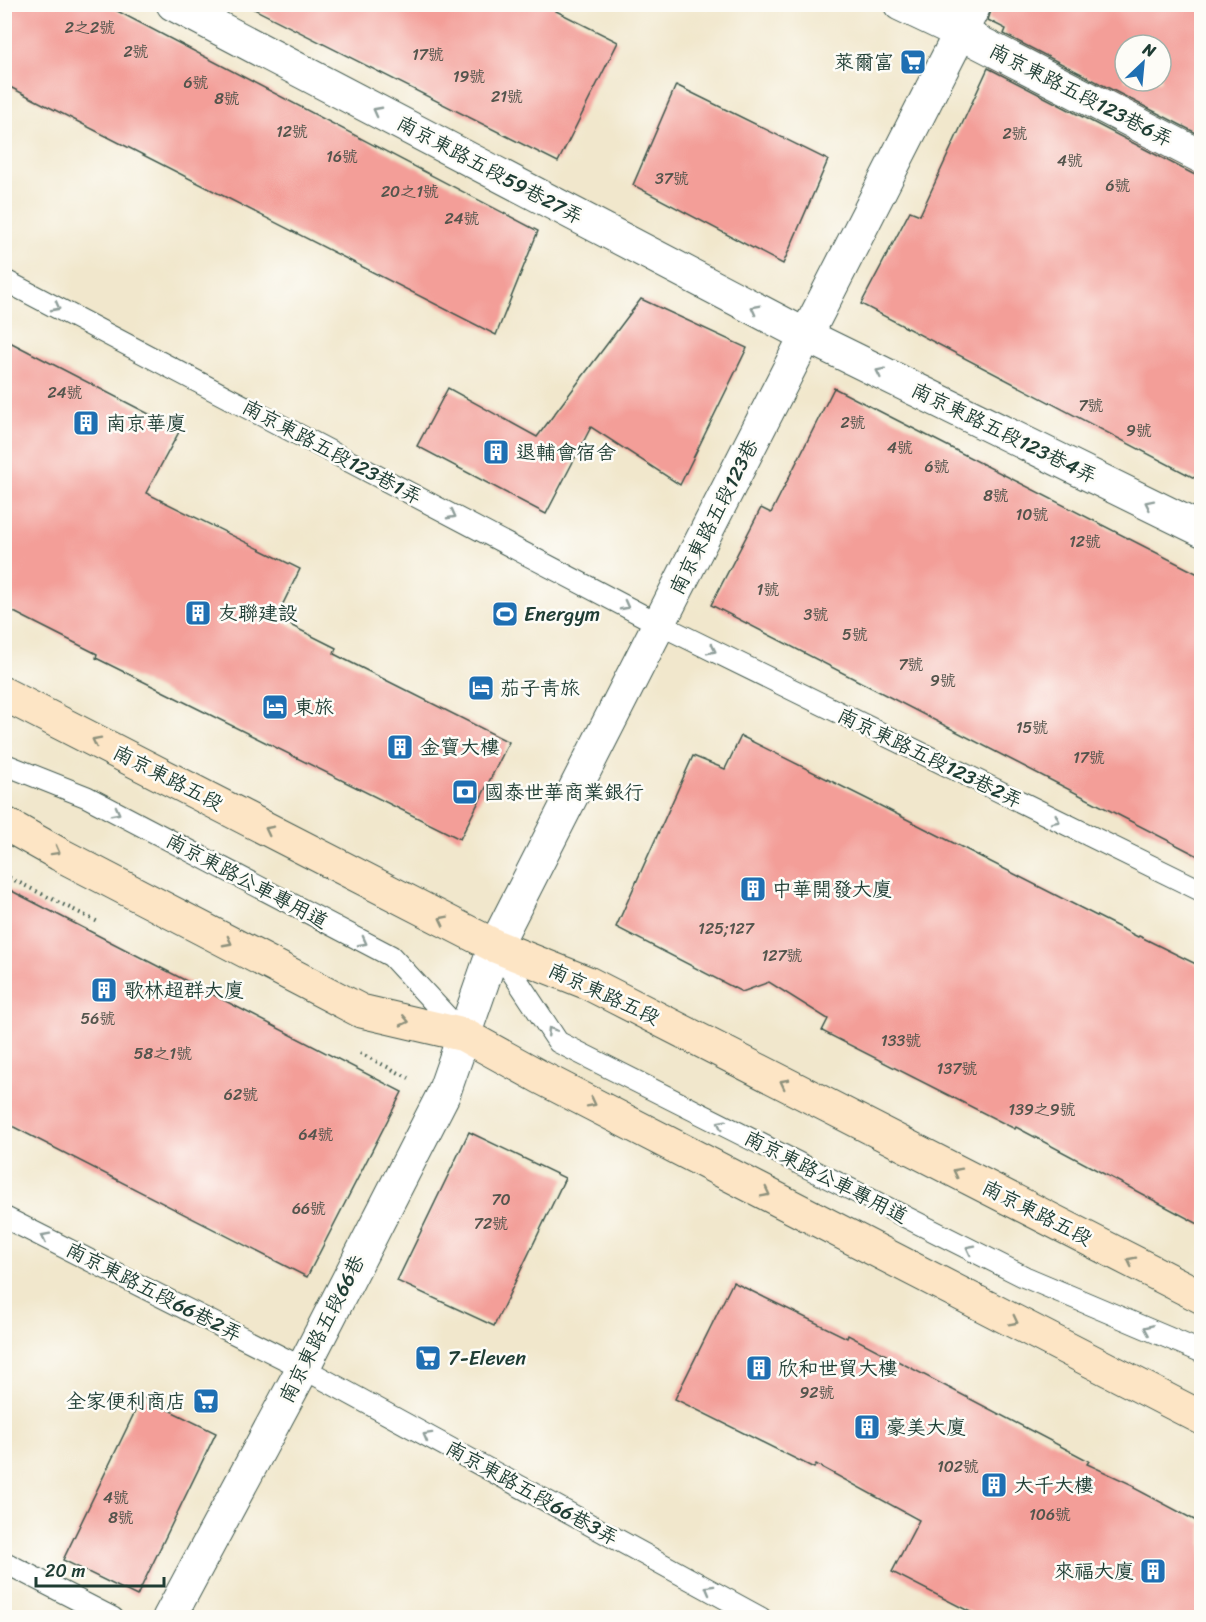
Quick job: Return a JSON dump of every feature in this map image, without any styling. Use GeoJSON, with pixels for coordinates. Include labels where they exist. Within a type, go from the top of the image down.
{"type":"FeatureCollection","features":[{"type":"Feature","properties":{"kind":"main road","name":"南京東路五段"},"geometry":{"type":"LineString","coordinates":[[4,694],[495,946],[588,983],[1200,1292]]}},
{"type":"Feature","properties":{"kind":"main road"},"geometry":{"type":"LineString","coordinates":[[4,823],[361,1011],[464,1035],[540,1077],[1202,1418]]}},
{"type":"Feature","properties":{"kind":"street","name":"南京東路五段59巷27弄"},"geometry":{"type":"LineString","coordinates":[[173,4],[807,336]]}},
{"type":"Feature","properties":{"kind":"street","name":"南京東路五段123巷6弄"},"geometry":{"type":"LineString","coordinates":[[900,4],[1202,157]]}},
{"type":"Feature","properties":{"kind":"street","name":"南京東路五段123巷"},"geometry":{"type":"LineString","coordinates":[[464,1035],[495,946],[975,4]]}},
{"type":"Feature","properties":{"kind":"street","name":"南京東路五段123巷4弄"},"geometry":{"type":"LineString","coordinates":[[807,336],[1202,530]]}},
{"type":"Feature","properties":{"kind":"street","name":"南京東路五段66巷"},"geometry":{"type":"LineString","coordinates":[[169,1617],[303,1368],[442,1095],[464,1035]]}},
{"type":"Feature","properties":{"kind":"lane","name":"南京東路五段123巷1弄"},"geometry":{"type":"LineString","coordinates":[[4,280],[659,624]]}},
{"type":"Feature","properties":{"kind":"lane","name":"南京東路五段123巷2弄"},"geometry":{"type":"LineString","coordinates":[[659,624],[1202,891]]}},
{"type":"Feature","properties":{"kind":"lane","name":"南京東路公車專用道"},"geometry":{"type":"LineString","coordinates":[[4,764],[87,797],[391,957],[464,1035]]}},
{"type":"Feature","properties":{"kind":"lane","name":"南京東路公車專用道"},"geometry":{"type":"LineString","coordinates":[[495,946],[558,1042],[1026,1277],[1202,1352]]}},
{"type":"Feature","properties":{"kind":"lane","name":"南京東路五段66巷2弄"},"geometry":{"type":"LineString","coordinates":[[4,1217],[303,1368]]}},
{"type":"Feature","properties":{"kind":"lane","name":"南京東路五段66巷3弄"},"geometry":{"type":"LineString","coordinates":[[303,1368],[760,1617]]}},
{"type":"Feature","properties":{"kind":"lane"},"geometry":{"type":"LineString","coordinates":[[4,1562],[113,1617]]}},
{"type":"Feature","properties":{"kind":"building"},"geometry":{"type":"Polygon","coordinates":[[[4,4],[104,4],[538,231],[496,335],[4,84],[4,4]]]}},
{"type":"Feature","properties":{"kind":"building"},"geometry":{"type":"Polygon","coordinates":[[[244,4],[556,4],[556,11],[618,42],[558,162],[244,4]]]}},
{"type":"Feature","properties":{"kind":"building"},"geometry":{"type":"Polygon","coordinates":[[[993,4],[1202,4],[1202,136],[1119,93],[1173,93],[1173,33],[1113,33],[1113,90],[1004,34],[1006,29],[988,20],[993,4]]]}},
{"type":"Feature","properties":{"kind":"building"},"geometry":{"type":"Polygon","coordinates":[[[988,68],[1193,174],[1202,176],[1202,482],[861,304],[910,211],[920,215],[988,68]]]}},
{"type":"Feature","properties":{"kind":"building"},"geometry":{"type":"Polygon","coordinates":[[[676,85],[828,160],[783,264],[633,185],[676,85]]]}},
{"type":"Feature","properties":{"kind":"building"},"geometry":{"type":"Polygon","coordinates":[[[641,299],[747,348],[680,485],[591,427],[546,514],[417,446],[448,388],[537,437],[641,299]]]}},
{"type":"Feature","properties":{"kind":"building"},"geometry":{"type":"Polygon","coordinates":[[[4,339],[180,430],[146,493],[300,569],[276,618],[336,648],[334,654],[509,742],[460,839],[96,658],[97,654],[4,607],[4,339]]]}},
{"type":"Feature","properties":{"kind":"building"},"geometry":{"type":"Polygon","coordinates":[[[834,388],[1202,576],[1202,858],[711,605],[761,508],[771,513],[834,388]]]}},
{"type":"Feature","properties":{"kind":"building"},"geometry":{"type":"Polygon","coordinates":[[[741,736],[1138,937],[1202,967],[1202,1226],[1016,1127],[1015,1129],[822,1031],[828,1019],[769,982],[742,992],[616,927],[693,756],[725,769],[741,736]]]}},
{"type":"Feature","properties":{"kind":"building","name":"歌林超群大廈"},"geometry":{"type":"Polygon","coordinates":[[[4,887],[402,1092],[307,1277],[4,1122],[4,887]]]}},
{"type":"Feature","properties":{"kind":"building"},"geometry":{"type":"Polygon","coordinates":[[[469,1132],[565,1178],[494,1326],[397,1281],[469,1132]]]}},
{"type":"Feature","properties":{"kind":"building"},"geometry":{"type":"Polygon","coordinates":[[[733,1282],[847,1338],[848,1335],[1089,1461],[1087,1464],[1135,1486],[1134,1488],[1202,1524],[1202,1617],[980,1617],[892,1572],[919,1520],[816,1464],[814,1468],[675,1399],[733,1282]]]}},
{"type":"Feature","properties":{"kind":"building"},"geometry":{"type":"Polygon","coordinates":[[[142,1397],[216,1433],[137,1596],[63,1560],[142,1397]]]}},
{"type":"Feature","properties":{"kind":"place","name":"萊爾富"},"geometry":{"type":"Point","coordinates":[913,62]}},
{"type":"Feature","properties":{"kind":"place","name":"南京華廈"},"geometry":{"type":"Point","coordinates":[86,423]}},
{"type":"Feature","properties":{"kind":"place","name":"退輔會宿舍"},"geometry":{"type":"Point","coordinates":[496,452]}},
{"type":"Feature","properties":{"kind":"place","name":"友聯建設"},"geometry":{"type":"Point","coordinates":[198,613]}},
{"type":"Feature","properties":{"kind":"place","name":"Energym"},"geometry":{"type":"Point","coordinates":[505,614]}},
{"type":"Feature","properties":{"kind":"place","name":"茄子青旅"},"geometry":{"type":"Point","coordinates":[481,688]}},
{"type":"Feature","properties":{"kind":"place","name":"東旅"},"geometry":{"type":"Point","coordinates":[275,707]}},
{"type":"Feature","properties":{"kind":"place","name":"金寶大樓"},"geometry":{"type":"Point","coordinates":[400,747]}},
{"type":"Feature","properties":{"kind":"place","name":"國泰世華商業銀行"},"geometry":{"type":"Point","coordinates":[465,792]}},
{"type":"Feature","properties":{"kind":"place","name":"中華開發大廈"},"geometry":{"type":"Point","coordinates":[753,889]}},
{"type":"Feature","properties":{"kind":"place","name":"歌林超群大廈"},"geometry":{"type":"Point","coordinates":[104,990]}},
{"type":"Feature","properties":{"kind":"place","name":"7-Eleven"},"geometry":{"type":"Point","coordinates":[428,1358]}},
{"type":"Feature","properties":{"kind":"place","name":"欣和世貿大樓"},"geometry":{"type":"Point","coordinates":[759,1368]}},
{"type":"Feature","properties":{"kind":"place","name":"全家便利商店"},"geometry":{"type":"Point","coordinates":[206,1401]}},
{"type":"Feature","properties":{"kind":"place","name":"豪美大廈"},"geometry":{"type":"Point","coordinates":[867,1427]}},
{"type":"Feature","properties":{"kind":"place","name":"大千大樓"},"geometry":{"type":"Point","coordinates":[994,1485]}},
{"type":"Feature","properties":{"kind":"place","name":"來福大廈"},"geometry":{"type":"Point","coordinates":[1153,1571]}}]}
